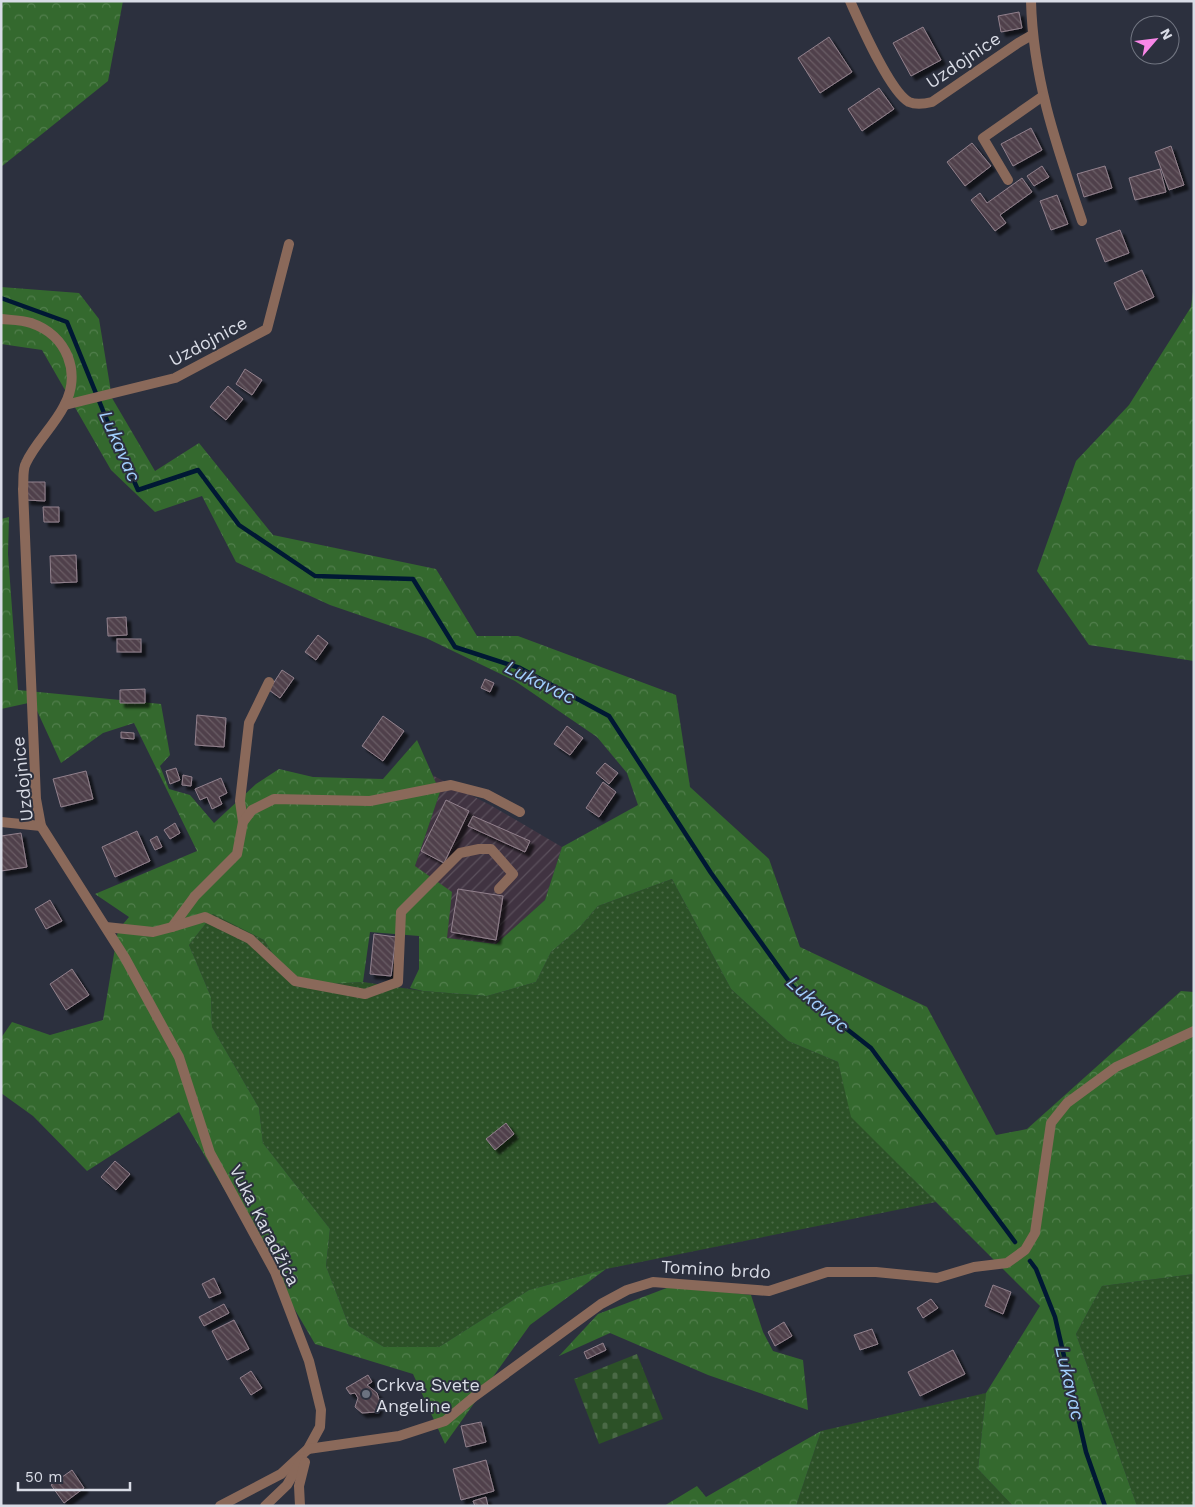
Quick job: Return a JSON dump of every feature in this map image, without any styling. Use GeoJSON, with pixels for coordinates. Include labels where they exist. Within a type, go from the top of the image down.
{"type":"FeatureCollection","features":[{"type":"Feature","properties":{"kind":"street","name":"Uzdojnice"},"geometry":{"type":"LineString","coordinates":[[850,1],[890,81],[909,102],[921,104],[932,102],[1032,36]]}},
{"type":"Feature","properties":{"kind":"street"},"geometry":{"type":"LineString","coordinates":[[1031,1],[1032,36],[1048,122],[1082,221]]}},
{"type":"Feature","properties":{"kind":"street"},"geometry":{"type":"LineString","coordinates":[[1008,180],[983,138],[1043,96]]}},
{"type":"Feature","properties":{"kind":"street","name":"Uzdojnice"},"geometry":{"type":"LineString","coordinates":[[106,927],[41,826],[36,799],[23,489],[25,464],[65,405],[175,378],[267,328],[288,244]]}},
{"type":"Feature","properties":{"kind":"street"},"geometry":{"type":"LineString","coordinates":[[1,319],[31,322],[49,331],[64,346],[70,362],[72,381],[65,405]]}},
{"type":"Feature","properties":{"kind":"street"},"geometry":{"type":"LineString","coordinates":[[172,927],[195,896],[237,854],[243,822],[240,801],[249,723],[269,682]]}},
{"type":"Feature","properties":{"kind":"street"},"geometry":{"type":"LineString","coordinates":[[243,822],[252,810],[274,799],[370,801],[451,785],[486,794],[520,812]]}},
{"type":"Feature","properties":{"kind":"street"},"geometry":{"type":"LineString","coordinates":[[1,822],[41,826]]}},
{"type":"Feature","properties":{"kind":"street"},"geometry":{"type":"LineString","coordinates":[[106,927],[153,932],[206,917],[250,939],[295,981],[365,994],[398,982],[401,912],[460,853],[479,848],[492,849],[513,874],[499,889]]}},
{"type":"Feature","properties":{"kind":"street","name":"Vuka Karadžića"},"geometry":{"type":"LineString","coordinates":[[106,927],[179,1057],[210,1153],[275,1272],[309,1362],[320,1410],[320,1427],[308,1449],[281,1474],[220,1506]]}},
{"type":"Feature","properties":{"kind":"street","name":"Tomino brdo"},"geometry":{"type":"LineString","coordinates":[[308,1449],[399,1436],[445,1420],[602,1304],[627,1290],[653,1282],[769,1291],[827,1272],[876,1272],[936,1278],[974,1266],[1007,1263],[1025,1250],[1035,1233],[1051,1123],[1067,1103],[1116,1066],[1194,1031]]}},
{"type":"Feature","properties":{"kind":"street"},"geometry":{"type":"LineString","coordinates":[[265,1506],[287,1485],[308,1449]]}},
{"type":"Feature","properties":{"kind":"street"},"geometry":{"type":"LineString","coordinates":[[300,1506],[298,1486],[308,1449]]}},
{"type":"Feature","properties":{"kind":"shaded area"},"geometry":{"type":"Polygon","coordinates":[[[432,775],[492,806],[562,847],[545,900],[496,944],[447,938],[415,866],[440,792],[432,775]]]}},
{"type":"Feature","properties":{"kind":"green space"},"geometry":{"type":"Polygon","coordinates":[[[1,1],[123,1],[108,81],[1,167],[1,1]]]}},
{"type":"Feature","properties":{"kind":"green space"},"geometry":{"type":"Polygon","coordinates":[[[1194,284],[1194,661],[1089,645],[1037,571],[1076,461],[1129,405],[1191,307],[1194,284]]]}},
{"type":"Feature","properties":{"kind":"green space"},"geometry":{"type":"Polygon","coordinates":[[[1,287],[79,293],[99,319],[112,398],[155,471],[199,443],[273,535],[436,569],[477,636],[518,636],[676,695],[690,787],[769,859],[800,947],[927,1007],[996,1135],[1027,1129],[1181,991],[1194,992],[1194,1274],[1102,1286],[1076,1334],[1137,1506],[1013,1506],[978,1469],[986,1393],[1040,1306],[851,1117],[838,1062],[788,1041],[731,989],[672,879],[598,906],[579,928],[551,952],[536,982],[487,996],[423,991],[410,988],[419,969],[419,936],[370,932],[363,982],[293,986],[264,940],[213,914],[189,945],[211,997],[212,1027],[259,1108],[263,1143],[330,1229],[326,1266],[349,1326],[384,1347],[439,1347],[529,1290],[606,1269],[530,1325],[445,1444],[413,1374],[315,1344],[179,1112],[87,1171],[33,1116],[1,1093],[1,1038],[12,1022],[50,1035],[103,1020],[118,930],[129,917],[95,894],[197,851],[134,723],[103,733],[61,763],[33,702],[1,709],[1,519],[9,517],[8,554],[18,690],[161,704],[170,755],[160,766],[169,789],[190,795],[214,823],[256,784],[279,769],[313,777],[383,779],[417,740],[440,792],[415,866],[452,892],[447,938],[496,944],[545,900],[562,847],[638,805],[627,773],[597,737],[515,681],[426,638],[330,605],[236,562],[202,496],[155,512],[111,470],[42,350],[1,344],[1,287]]]}},
{"type":"Feature","properties":{"kind":"green space"},"geometry":{"type":"Polygon","coordinates":[[[672,879],[731,989],[788,1041],[838,1062],[852,1117],[936,1202],[606,1269],[529,1290],[439,1347],[384,1347],[349,1326],[326,1266],[330,1229],[263,1143],[259,1108],[212,1027],[211,997],[189,945],[213,914],[264,940],[293,986],[363,982],[423,991],[487,996],[536,982],[551,952],[579,928],[598,906],[672,879]]]}},
{"type":"Feature","properties":{"kind":"green space"},"geometry":{"type":"Polygon","coordinates":[[[1194,1274],[1194,1506],[1137,1506],[1076,1334],[1102,1286],[1194,1274]]]}},
{"type":"Feature","properties":{"kind":"green space"},"geometry":{"type":"Polygon","coordinates":[[[672,1286],[751,1295],[763,1332],[773,1351],[803,1360],[808,1410],[708,1375],[610,1333],[559,1356],[598,1314],[672,1286]]]}},
{"type":"Feature","properties":{"kind":"green space"},"geometry":{"type":"Polygon","coordinates":[[[637,1354],[663,1419],[599,1444],[574,1379],[637,1354]]]}},
{"type":"Feature","properties":{"kind":"green space"},"geometry":{"type":"Polygon","coordinates":[[[986,1393],[978,1469],[1013,1506],[796,1506],[821,1431],[986,1393]]]}},
{"type":"Feature","properties":{"kind":"green space"},"geometry":{"type":"Polygon","coordinates":[[[821,1431],[796,1506],[664,1506],[697,1486],[706,1497],[821,1431]]]}},
{"type":"Feature","properties":{"kind":"building"},"geometry":{"type":"Polygon","coordinates":[[[1019,12],[1022,28],[1001,32],[998,16],[1019,12]]]}},
{"type":"Feature","properties":{"kind":"building"},"geometry":{"type":"Polygon","coordinates":[[[923,27],[941,60],[911,76],[893,43],[923,27]]]}},
{"type":"Feature","properties":{"kind":"building"},"geometry":{"type":"Polygon","coordinates":[[[829,37],[852,72],[820,93],[798,58],[829,37]]]}},
{"type":"Feature","properties":{"kind":"building"},"geometry":{"type":"Polygon","coordinates":[[[879,88],[894,109],[862,131],[848,109],[879,88]]]}},
{"type":"Feature","properties":{"kind":"building"},"geometry":{"type":"Polygon","coordinates":[[[1031,128],[1042,150],[1013,166],[1001,144],[1031,128]]]}},
{"type":"Feature","properties":{"kind":"building"},"geometry":{"type":"Polygon","coordinates":[[[972,143],[991,166],[965,186],[947,162],[972,143]]]}},
{"type":"Feature","properties":{"kind":"building"},"geometry":{"type":"Polygon","coordinates":[[[1171,146],[1184,185],[1169,190],[1155,152],[1171,146]]]}},
{"type":"Feature","properties":{"kind":"building"},"geometry":{"type":"Polygon","coordinates":[[[1042,166],[1049,177],[1034,186],[1027,176],[1042,166]]]}},
{"type":"Feature","properties":{"kind":"building"},"geometry":{"type":"Polygon","coordinates":[[[1105,166],[1112,188],[1084,197],[1077,174],[1105,166]]]}},
{"type":"Feature","properties":{"kind":"building"},"geometry":{"type":"Polygon","coordinates":[[[1160,169],[1166,192],[1135,200],[1129,178],[1160,169]]]}},
{"type":"Feature","properties":{"kind":"building"},"geometry":{"type":"Polygon","coordinates":[[[1022,178],[1032,192],[1000,215],[1006,223],[995,231],[971,200],[980,193],[987,203],[1022,178]]]}},
{"type":"Feature","properties":{"kind":"building"},"geometry":{"type":"Polygon","coordinates":[[[1057,195],[1068,224],[1051,230],[1040,201],[1057,195]]]}},
{"type":"Feature","properties":{"kind":"building"},"geometry":{"type":"Polygon","coordinates":[[[1120,230],[1129,253],[1105,262],[1096,239],[1120,230]]]}},
{"type":"Feature","properties":{"kind":"building"},"geometry":{"type":"Polygon","coordinates":[[[1142,270],[1154,297],[1126,310],[1114,283],[1142,270]]]}},
{"type":"Feature","properties":{"kind":"building"},"geometry":{"type":"Polygon","coordinates":[[[245,369],[262,380],[252,395],[236,384],[245,369]]]}},
{"type":"Feature","properties":{"kind":"building"},"geometry":{"type":"Polygon","coordinates":[[[228,386],[243,399],[226,420],[210,407],[228,386]]]}},
{"type":"Feature","properties":{"kind":"building"},"geometry":{"type":"Polygon","coordinates":[[[26,482],[45,482],[45,501],[26,500],[26,482]]]}},
{"type":"Feature","properties":{"kind":"building"},"geometry":{"type":"Polygon","coordinates":[[[43,507],[59,507],[59,522],[44,522],[43,507]]]}},
{"type":"Feature","properties":{"kind":"building"},"geometry":{"type":"Polygon","coordinates":[[[76,555],[77,582],[51,583],[50,556],[76,555]]]}},
{"type":"Feature","properties":{"kind":"building"},"geometry":{"type":"Polygon","coordinates":[[[126,617],[127,635],[108,636],[107,618],[126,617]]]}},
{"type":"Feature","properties":{"kind":"building"},"geometry":{"type":"Polygon","coordinates":[[[318,635],[328,643],[316,660],[305,652],[318,635]]]}},
{"type":"Feature","properties":{"kind":"building"},"geometry":{"type":"Polygon","coordinates":[[[117,639],[141,639],[141,652],[117,652],[117,639]]]}},
{"type":"Feature","properties":{"kind":"building"},"geometry":{"type":"Polygon","coordinates":[[[282,670],[294,678],[280,698],[269,690],[282,670]]]}},
{"type":"Feature","properties":{"kind":"building"},"geometry":{"type":"Polygon","coordinates":[[[485,679],[494,683],[490,692],[481,688],[485,679]]]}},
{"type":"Feature","properties":{"kind":"building"},"geometry":{"type":"Polygon","coordinates":[[[145,689],[145,703],[120,703],[120,690],[145,689]]]}},
{"type":"Feature","properties":{"kind":"building"},"geometry":{"type":"Polygon","coordinates":[[[197,715],[226,718],[224,747],[195,745],[197,715]]]}},
{"type":"Feature","properties":{"kind":"building"},"geometry":{"type":"Polygon","coordinates":[[[383,716],[404,731],[383,761],[362,746],[383,716]]]}},
{"type":"Feature","properties":{"kind":"building"},"geometry":{"type":"Polygon","coordinates":[[[567,726],[583,738],[570,755],[554,744],[567,726]]]}},
{"type":"Feature","properties":{"kind":"building"},"geometry":{"type":"Polygon","coordinates":[[[121,732],[134,733],[134,739],[121,738],[121,732]]]}},
{"type":"Feature","properties":{"kind":"building"},"geometry":{"type":"Polygon","coordinates":[[[605,763],[618,773],[609,784],[596,773],[605,763]]]}},
{"type":"Feature","properties":{"kind":"building"},"geometry":{"type":"Polygon","coordinates":[[[176,768],[180,780],[170,784],[166,771],[176,768]]]}},
{"type":"Feature","properties":{"kind":"building"},"geometry":{"type":"Polygon","coordinates":[[[86,771],[93,799],[61,807],[53,779],[86,771]]]}},
{"type":"Feature","properties":{"kind":"building"},"geometry":{"type":"Polygon","coordinates":[[[183,775],[192,777],[191,786],[182,785],[183,775]]]}},
{"type":"Feature","properties":{"kind":"building"},"geometry":{"type":"Polygon","coordinates":[[[221,778],[227,793],[219,797],[222,804],[212,809],[207,797],[200,800],[195,789],[221,778]]]}},
{"type":"Feature","properties":{"kind":"building"},"geometry":{"type":"Polygon","coordinates":[[[603,782],[616,792],[599,817],[586,808],[603,782]]]}},
{"type":"Feature","properties":{"kind":"building"},"geometry":{"type":"Polygon","coordinates":[[[446,800],[469,811],[444,863],[421,851],[446,800]]]}},
{"type":"Feature","properties":{"kind":"building"},"geometry":{"type":"Polygon","coordinates":[[[473,816],[530,841],[525,852],[468,826],[473,816]]]}},
{"type":"Feature","properties":{"kind":"building"},"geometry":{"type":"Polygon","coordinates":[[[175,823],[180,833],[170,839],[164,830],[175,823]]]}},
{"type":"Feature","properties":{"kind":"building"},"geometry":{"type":"Polygon","coordinates":[[[137,831],[150,861],[115,877],[102,847],[137,831]]]}},
{"type":"Feature","properties":{"kind":"building"},"geometry":{"type":"Polygon","coordinates":[[[21,833],[27,867],[1,871],[1,836],[21,833]]]}},
{"type":"Feature","properties":{"kind":"building"},"geometry":{"type":"Polygon","coordinates":[[[157,836],[162,847],[155,850],[150,840],[157,836]]]}},
{"type":"Feature","properties":{"kind":"building"},"geometry":{"type":"Polygon","coordinates":[[[458,889],[503,896],[496,940],[451,932],[458,889]]]}},
{"type":"Feature","properties":{"kind":"building"},"geometry":{"type":"Polygon","coordinates":[[[50,900],[62,921],[46,929],[35,909],[50,900]]]}},
{"type":"Feature","properties":{"kind":"building"},"geometry":{"type":"Polygon","coordinates":[[[374,934],[396,937],[391,976],[370,974],[374,934]]]}},
{"type":"Feature","properties":{"kind":"building"},"geometry":{"type":"Polygon","coordinates":[[[72,969],[89,995],[66,1010],[50,984],[72,969]]]}},
{"type":"Feature","properties":{"kind":"building"},"geometry":{"type":"Polygon","coordinates":[[[506,1123],[514,1134],[495,1150],[486,1139],[506,1123]]]}},
{"type":"Feature","properties":{"kind":"building"},"geometry":{"type":"Polygon","coordinates":[[[115,1161],[130,1174],[116,1190],[101,1177],[115,1161]]]}},
{"type":"Feature","properties":{"kind":"building"},"geometry":{"type":"Polygon","coordinates":[[[214,1278],[221,1293],[209,1298],[202,1284],[214,1278]]]}},
{"type":"Feature","properties":{"kind":"building"},"geometry":{"type":"Polygon","coordinates":[[[993,1285],[1011,1292],[1003,1314],[985,1306],[993,1285]]]}},
{"type":"Feature","properties":{"kind":"building"},"geometry":{"type":"Polygon","coordinates":[[[931,1299],[938,1308],[923,1318],[917,1308],[931,1299]]]}},
{"type":"Feature","properties":{"kind":"building"},"geometry":{"type":"Polygon","coordinates":[[[224,1304],[229,1313],[204,1326],[199,1317],[224,1304]]]}},
{"type":"Feature","properties":{"kind":"building"},"geometry":{"type":"Polygon","coordinates":[[[234,1320],[249,1349],[227,1360],[212,1331],[234,1320]]]}},
{"type":"Feature","properties":{"kind":"building"},"geometry":{"type":"Polygon","coordinates":[[[784,1322],[792,1336],[775,1346],[768,1332],[784,1322]]]}},
{"type":"Feature","properties":{"kind":"building"},"geometry":{"type":"Polygon","coordinates":[[[872,1329],[878,1344],[860,1350],[854,1335],[872,1329]]]}},
{"type":"Feature","properties":{"kind":"building"},"geometry":{"type":"Polygon","coordinates":[[[603,1343],[606,1350],[587,1359],[584,1352],[603,1343]]]}},
{"type":"Feature","properties":{"kind":"building"},"geometry":{"type":"Polygon","coordinates":[[[953,1350],[965,1374],[920,1396],[908,1372],[953,1350]]]}},
{"type":"Feature","properties":{"kind":"building"},"geometry":{"type":"Polygon","coordinates":[[[251,1371],[262,1388],[251,1395],[240,1378],[251,1371]]]}},
{"type":"Feature","properties":{"kind":"building","name":"Crkva Svete Angeline"},"geometry":{"type":"Polygon","coordinates":[[[368,1375],[372,1382],[367,1385],[377,1393],[380,1402],[376,1412],[362,1413],[355,1407],[358,1398],[355,1393],[350,1394],[346,1388],[368,1375]]]}},
{"type":"Feature","properties":{"kind":"building"},"geometry":{"type":"Polygon","coordinates":[[[481,1422],[486,1442],[466,1447],[461,1426],[481,1422]]]}},
{"type":"Feature","properties":{"kind":"building"},"geometry":{"type":"Polygon","coordinates":[[[486,1460],[494,1491],[461,1500],[453,1469],[486,1460]]]}},
{"type":"Feature","properties":{"kind":"building"},"geometry":{"type":"Polygon","coordinates":[[[72,1470],[84,1488],[64,1503],[51,1485],[72,1470]]]}},
{"type":"Feature","properties":{"kind":"building"},"geometry":{"type":"Polygon","coordinates":[[[486,1497],[488,1506],[475,1506],[473,1501],[486,1497]]]}},
{"type":"Feature","properties":{"kind":"waterway","name":"Lukavac"},"geometry":{"type":"LineString","coordinates":[[1,298],[67,322],[138,490],[198,470],[239,525],[315,576],[413,579],[455,647],[520,668],[609,716],[711,873],[793,987],[871,1048],[1015,1242]]}},
{"type":"Feature","properties":{"kind":"waterway","name":"Lukavac"},"geometry":{"type":"LineString","coordinates":[[1030,1261],[1036,1269],[1055,1317],[1086,1452],[1105,1506]]}},
{"type":"Feature","properties":{"kind":"place","name":"Crkva Svete Angeline"},"geometry":{"type":"Point","coordinates":[366,1394]}}]}
